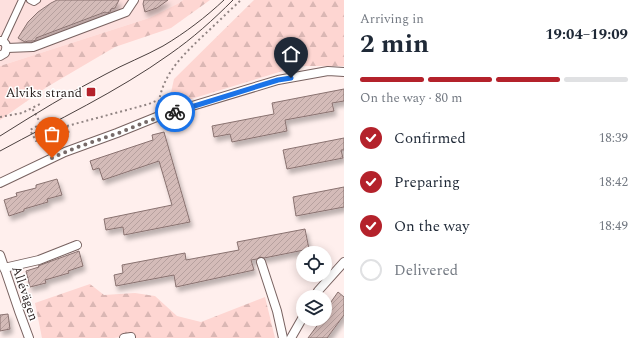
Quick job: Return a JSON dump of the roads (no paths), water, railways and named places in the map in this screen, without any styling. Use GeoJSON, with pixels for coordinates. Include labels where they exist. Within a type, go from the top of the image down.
{"type":"FeatureCollection","features":[{"type":"Feature","properties":{"kind":"street"},"geometry":{"type":"LineString","coordinates":[[0,56],[5,53],[3,43],[22,0]]}},
{"type":"Feature","properties":{"kind":"street"},"geometry":{"type":"LineString","coordinates":[[30,0],[34,2],[37,0]]}},
{"type":"Feature","properties":{"kind":"street"},"geometry":{"type":"LineString","coordinates":[[3,43],[33,47],[126,12],[134,0]]}},
{"type":"Feature","properties":{"kind":"street"},"geometry":{"type":"LineString","coordinates":[[0,183],[65,152],[159,116],[278,80],[328,71],[344,72]]}},
{"type":"Feature","properties":{"kind":"street"},"geometry":{"type":"LineString","coordinates":[[4,268],[39,260],[77,245]]}},
{"type":"Feature","properties":{"kind":"street","name":"Allévägen"},"geometry":{"type":"LineString","coordinates":[[0,255],[29,338]]}},
{"type":"Feature","properties":{"kind":"street"},"geometry":{"type":"LineString","coordinates":[[261,262],[284,338]]}},
{"type":"Feature","properties":{"kind":"street"},"geometry":{"type":"LineString","coordinates":[[319,290],[344,262]]}},
{"type":"Feature","properties":{"kind":"street"},"geometry":{"type":"LineString","coordinates":[[291,338],[298,326]]}},
{"type":"Feature","properties":{"kind":"tram line"},"geometry":{"type":"LineString","coordinates":[[0,136],[113,70],[163,46],[210,13],[224,0]]}},
{"type":"Feature","properties":{"kind":"tram line"},"geometry":{"type":"LineString","coordinates":[[0,151],[108,93],[150,68],[195,35],[233,0]]}},
{"type":"Feature","properties":{"kind":"place","name":"Alviks strand"},"geometry":{"type":"Point","coordinates":[91,92]}}]}
